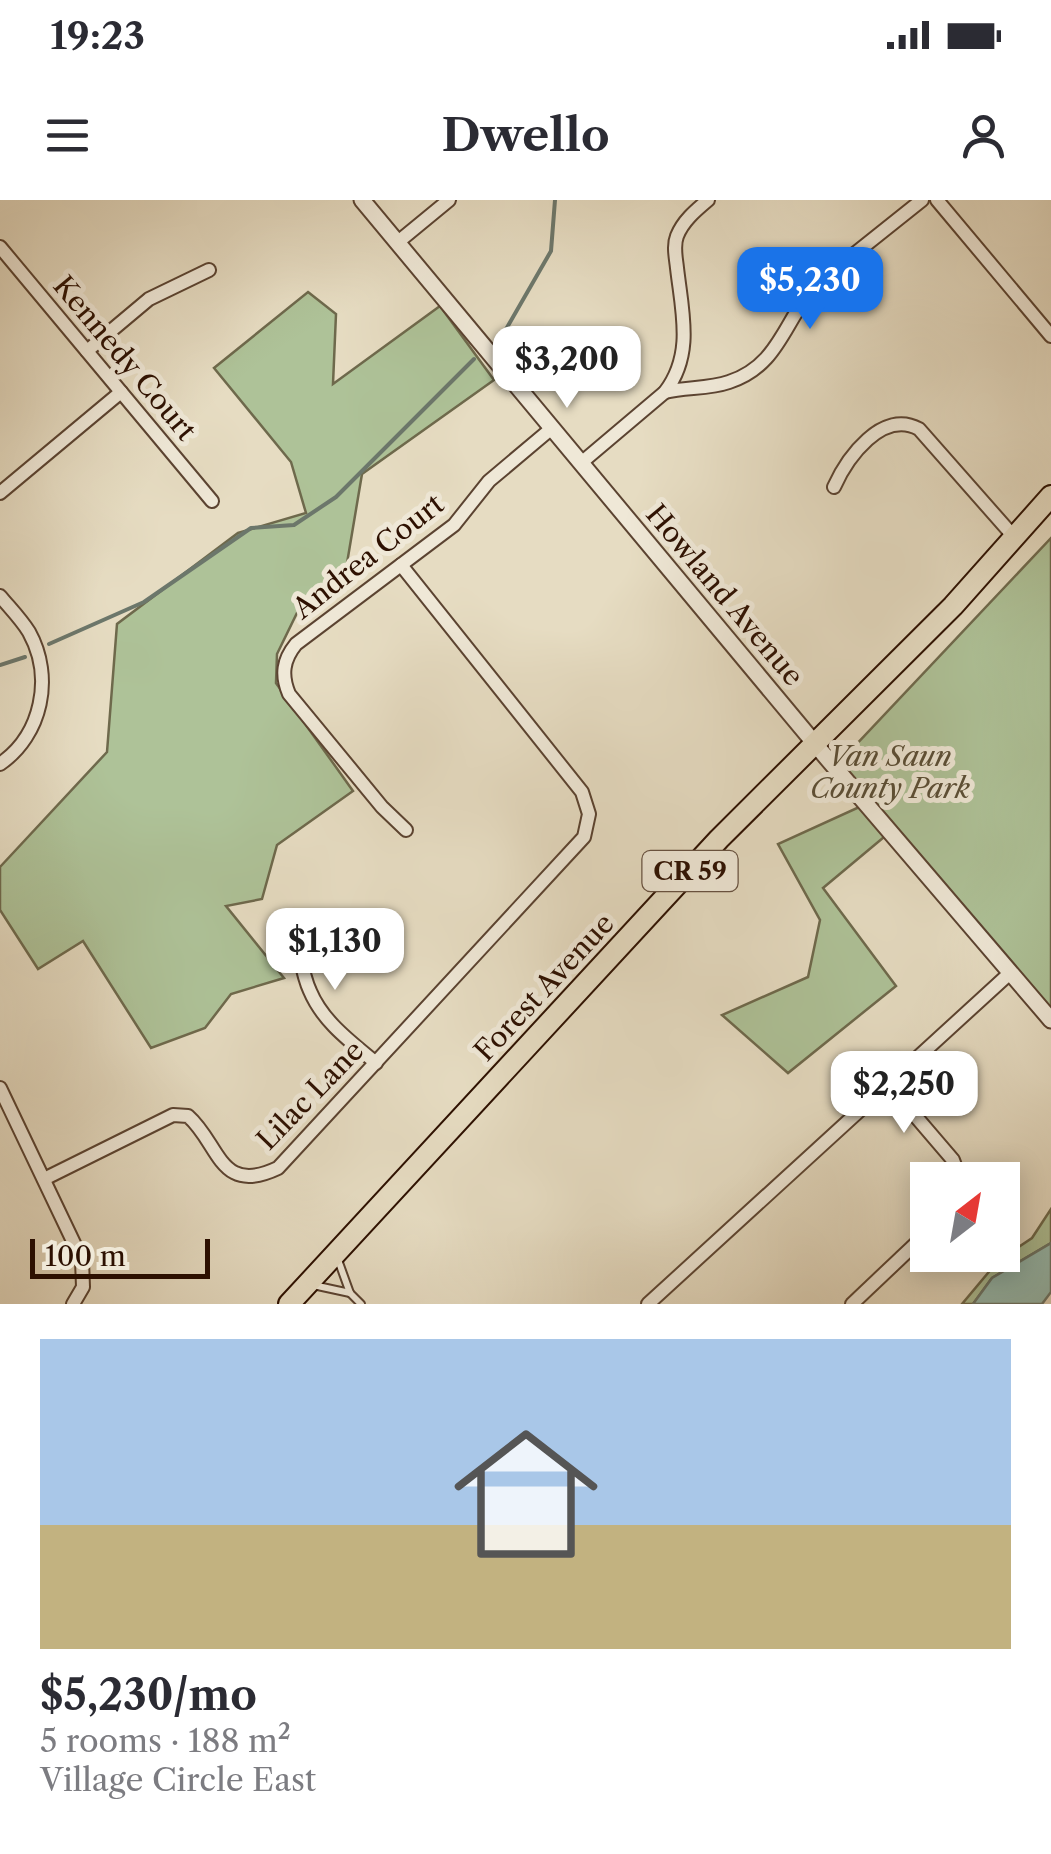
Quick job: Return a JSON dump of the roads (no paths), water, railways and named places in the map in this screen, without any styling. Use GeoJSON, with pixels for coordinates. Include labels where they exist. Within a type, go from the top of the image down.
{"type":"FeatureCollection","features":[{"type":"Feature","properties":{"kind":"main road","name":"Forest Avenue"},"geometry":{"type":"LineString","coordinates":[[288,1304],[719,839],[886,675],[1051,496]]}},
{"type":"Feature","properties":{"kind":"street","name":"Howland Avenue"},"geometry":{"type":"LineString","coordinates":[[362,200],[1051,1020]]}},
{"type":"Feature","properties":{"kind":"street"},"geometry":{"type":"LineString","coordinates":[[398,242],[449,200]]}},
{"type":"Feature","properties":{"kind":"street"},"geometry":{"type":"LineString","coordinates":[[581,463],[674,380],[684,351],[675,243],[691,214],[708,200]]}},
{"type":"Feature","properties":{"kind":"street"},"geometry":{"type":"LineString","coordinates":[[665,392],[721,384],[758,369],[769,358],[808,293],[922,200]]}},
{"type":"Feature","properties":{"kind":"street"},"geometry":{"type":"LineString","coordinates":[[937,200],[1051,336]]}},
{"type":"Feature","properties":{"kind":"street","name":"Kennedy Court"},"geometry":{"type":"LineString","coordinates":[[0,247],[212,501]]}},
{"type":"Feature","properties":{"kind":"street"},"geometry":{"type":"LineString","coordinates":[[86,351],[149,299],[210,270]]}},
{"type":"Feature","properties":{"kind":"street"},"geometry":{"type":"LineString","coordinates":[[0,493],[121,392]]}},
{"type":"Feature","properties":{"kind":"street"},"geometry":{"type":"LineString","coordinates":[[834,487],[846,460],[883,428],[911,424],[1015,538]]}},
{"type":"Feature","properties":{"kind":"street","name":"Andrea Court"},"geometry":{"type":"LineString","coordinates":[[406,830],[382,807],[289,694],[283,674],[288,653],[458,521],[489,480],[552,428]]}},
{"type":"Feature","properties":{"kind":"street","name":"Lilac Lane"},"geometry":{"type":"LineString","coordinates":[[44,1179],[174,1115],[188,1116],[199,1125],[213,1152],[233,1172],[262,1176],[278,1168],[580,843],[589,814],[582,792],[401,565]]}},
{"type":"Feature","properties":{"kind":"street"},"geometry":{"type":"LineString","coordinates":[[0,596],[28,631],[40,662],[42,680],[30,732],[0,764]]}},
{"type":"Feature","properties":{"kind":"street"},"geometry":{"type":"LineString","coordinates":[[293,928],[302,952],[308,989],[320,1011],[376,1063]]}},
{"type":"Feature","properties":{"kind":"street"},"geometry":{"type":"LineString","coordinates":[[648,1304],[1010,973]]}},
{"type":"Feature","properties":{"kind":"street"},"geometry":{"type":"LineString","coordinates":[[888,1084],[953,1162]]}},
{"type":"Feature","properties":{"kind":"street"},"geometry":{"type":"LineString","coordinates":[[0,1088],[82,1260],[82,1287],[72,1304]]}},
{"type":"Feature","properties":{"kind":"street"},"geometry":{"type":"LineString","coordinates":[[852,1304],[910,1249]]}},
{"type":"Feature","properties":{"kind":"lane"},"geometry":{"type":"LineString","coordinates":[[335,1253],[350,1293],[362,1304]]}},
{"type":"Feature","properties":{"kind":"lane"},"geometry":{"type":"LineString","coordinates":[[307,1284],[350,1293]]}},
{"type":"Feature","properties":{"kind":"lane"},"geometry":{"type":"LineString","coordinates":[[340,1304],[350,1293]]}},
{"type":"Feature","properties":{"kind":"water"},"geometry":{"type":"Polygon","coordinates":[[[1051,1243],[1051,1292],[1042,1304],[973,1304],[992,1278],[1002,1272],[1020,1272],[1020,1261],[1051,1243]]]}},
{"type":"Feature","properties":{"kind":"waterway"},"geometry":{"type":"LineString","coordinates":[[501,338],[551,251],[555,200]]}},
{"type":"Feature","properties":{"kind":"waterway"},"geometry":{"type":"LineString","coordinates":[[49,644],[144,602],[251,528],[294,525],[336,497],[474,359]]}},
{"type":"Feature","properties":{"kind":"waterway"},"geometry":{"type":"LineString","coordinates":[[0,665],[25,657]]}},
{"type":"Feature","properties":{"kind":"park label","name":"Van Saun County Park"},"geometry":{"type":"Point","coordinates":[890,772]}}]}
